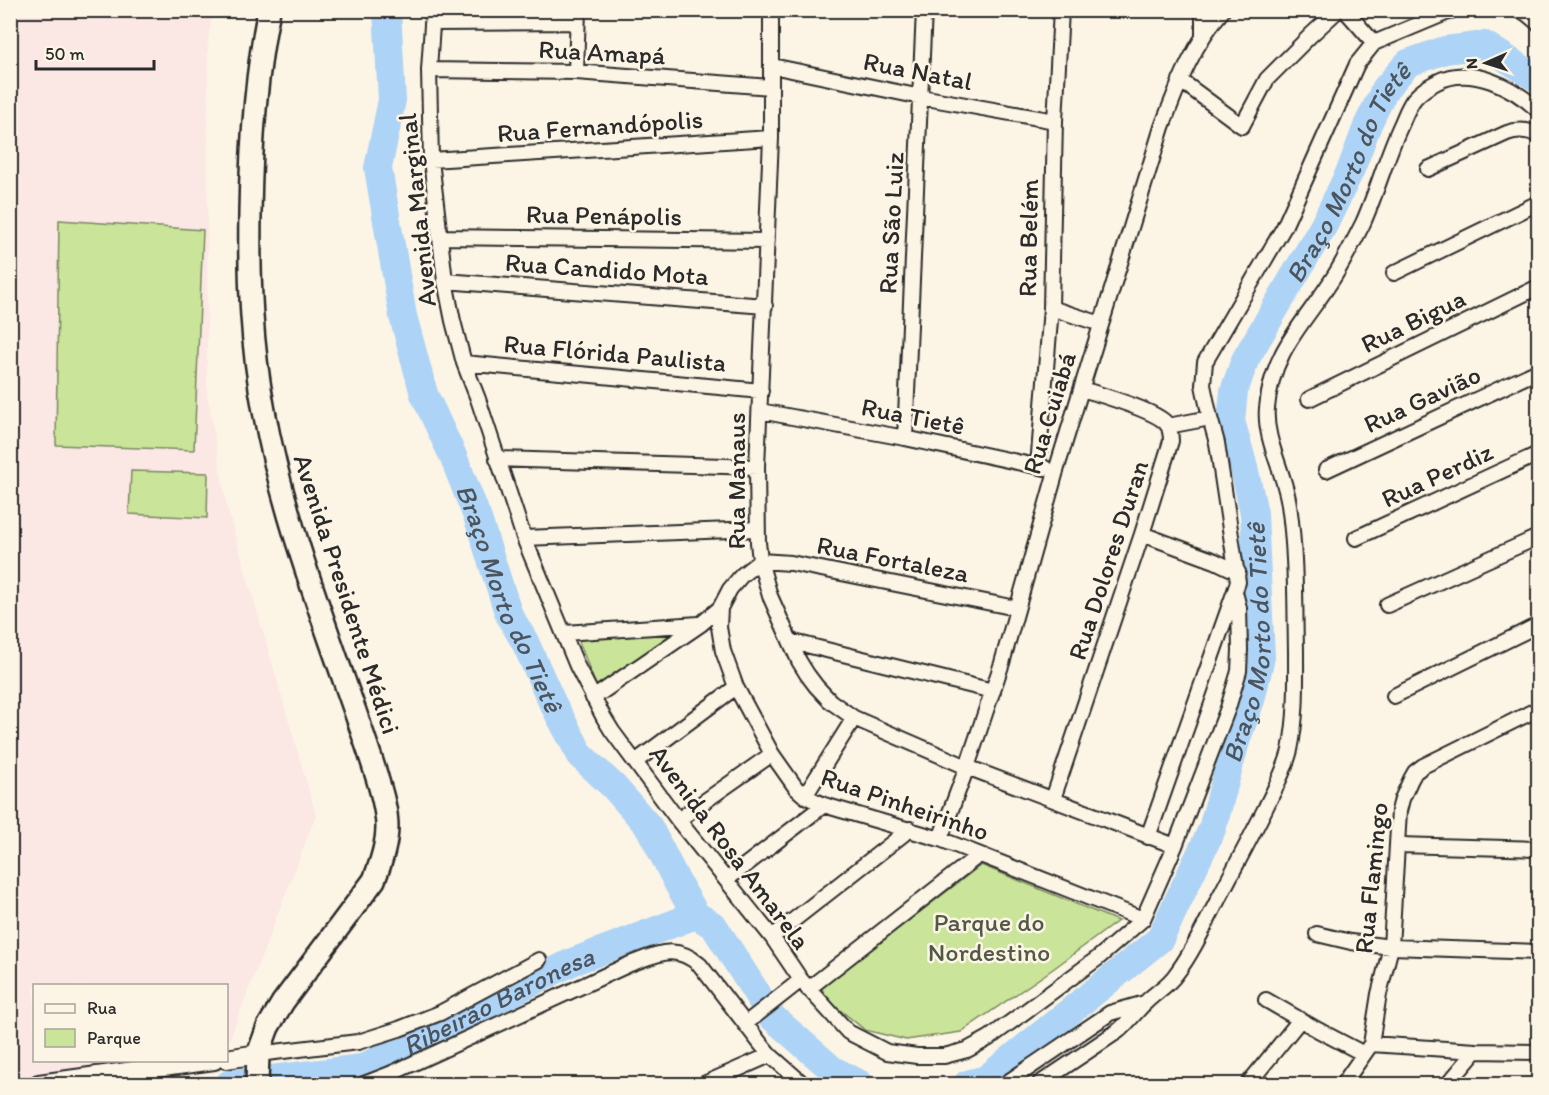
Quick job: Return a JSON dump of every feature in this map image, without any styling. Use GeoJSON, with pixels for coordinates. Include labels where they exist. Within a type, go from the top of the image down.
{"type":"FeatureCollection","features":[{"type":"Feature","properties":{"kind":"main road","name":"Avenida Presidente Médici"},"geometry":{"type":"LineString","coordinates":[[257,1070],[268,1027],[283,1002],[374,880],[383,858],[387,828],[383,797],[303,564],[278,480],[254,344],[249,274],[250,183],[256,87],[269,10]]}},
{"type":"Feature","properties":{"kind":"street","name":"Rua Manaus"},"geometry":{"type":"LineString","coordinates":[[771,10],[771,138],[757,466],[757,529],[760,561],[770,596],[790,641],[816,686],[831,701],[854,718],[967,767],[1175,846]]}},
{"type":"Feature","properties":{"kind":"street","name":"Rua São Luiz"},"geometry":{"type":"LineString","coordinates":[[904,438],[924,10]]}},
{"type":"Feature","properties":{"kind":"street","name":"Rua Belém"},"geometry":{"type":"LineString","coordinates":[[1038,466],[1051,309],[1055,121],[1061,10]]}},
{"type":"Feature","properties":{"kind":"street"},"geometry":{"type":"LineString","coordinates":[[1203,10],[1203,37]]}},
{"type":"Feature","properties":{"kind":"street","name":"Rua Cuiabá"},"geometry":{"type":"LineString","coordinates":[[940,839],[993,691],[1056,471],[1162,128],[1180,80],[1196,47],[1223,10]]}},
{"type":"Feature","properties":{"kind":"street"},"geometry":{"type":"LineString","coordinates":[[1180,80],[1242,126],[1267,79],[1338,10]]}},
{"type":"Feature","properties":{"kind":"street"},"geometry":{"type":"LineString","coordinates":[[1345,10],[1374,43]]}},
{"type":"Feature","properties":{"kind":"street"},"geometry":{"type":"LineString","coordinates":[[1148,837],[1238,582],[1217,443],[1203,385],[1206,362],[1284,227],[1357,64],[1374,43],[1453,10]]}},
{"type":"Feature","properties":{"kind":"street"},"geometry":{"type":"LineString","coordinates":[[1527,12],[1539,23]]}},
{"type":"Feature","properties":{"kind":"street"},"geometry":{"type":"LineString","coordinates":[[433,17],[578,16],[576,72]]}},
{"type":"Feature","properties":{"kind":"street","name":"Avenida Marginal"},"geometry":{"type":"LineString","coordinates":[[433,17],[429,70],[431,160],[445,281],[464,363],[524,538]]}},
{"type":"Feature","properties":{"kind":"street","name":"Rua Natal"},"geometry":{"type":"LineString","coordinates":[[772,66],[921,97],[1055,121]]}},
{"type":"Feature","properties":{"kind":"street","name":"Rua Amapá"},"geometry":{"type":"LineString","coordinates":[[429,70],[576,72],[771,87]]}},
{"type":"Feature","properties":{"kind":"street"},"geometry":{"type":"LineString","coordinates":[[1039,1084],[1118,1031],[1175,976],[1256,827],[1290,753],[1297,696],[1293,554],[1289,503],[1267,420],[1268,399],[1277,363],[1292,335],[1335,274],[1363,222],[1397,132],[1417,96],[1446,78],[1471,76],[1496,83],[1539,110]]}},
{"type":"Feature","properties":{"kind":"street"},"geometry":{"type":"LineString","coordinates":[[1428,169],[1511,131],[1526,131],[1539,135]]}},
{"type":"Feature","properties":{"kind":"street","name":"Rua Fernandópolis"},"geometry":{"type":"LineString","coordinates":[[431,160],[771,138]]}},
{"type":"Feature","properties":{"kind":"street"},"geometry":{"type":"LineString","coordinates":[[1394,273],[1539,203]]}},
{"type":"Feature","properties":{"kind":"street","name":"Rua Penápolis"},"geometry":{"type":"LineString","coordinates":[[439,237],[767,241]]}},
{"type":"Feature","properties":{"kind":"street","name":"Rua Candido Mota"},"geometry":{"type":"LineString","coordinates":[[445,281],[765,306]]}},
{"type":"Feature","properties":{"kind":"street","name":"Rua Bigua"},"geometry":{"type":"LineString","coordinates":[[1309,399],[1539,287]]}},
{"type":"Feature","properties":{"kind":"street"},"geometry":{"type":"LineString","coordinates":[[1051,309],[1101,324]]}},
{"type":"Feature","properties":{"kind":"street","name":"Rua Flórida Paulista"},"geometry":{"type":"LineString","coordinates":[[464,363],[761,391]]}},
{"type":"Feature","properties":{"kind":"street","name":"Rua Gavião"},"geometry":{"type":"LineString","coordinates":[[1326,471],[1539,370]]}},
{"type":"Feature","properties":{"kind":"street"},"geometry":{"type":"LineString","coordinates":[[1082,389],[1146,412],[1168,426],[1210,418]]}},
{"type":"Feature","properties":{"kind":"street","name":"Rua Tietê"},"geometry":{"type":"LineString","coordinates":[[760,411],[904,438],[1056,471]]}},
{"type":"Feature","properties":{"kind":"street","name":"Rua Dolores Duran"},"geometry":{"type":"LineString","coordinates":[[1053,799],[1170,449],[1171,438],[1168,426]]}},
{"type":"Feature","properties":{"kind":"street","name":"Rua Perdiz"},"geometry":{"type":"LineString","coordinates":[[1356,538],[1539,454]]}},
{"type":"Feature","properties":{"kind":"street"},"geometry":{"type":"LineString","coordinates":[[497,459],[757,466]]}},
{"type":"Feature","properties":{"kind":"street"},"geometry":{"type":"LineString","coordinates":[[524,538],[757,529]]}},
{"type":"Feature","properties":{"kind":"street"},"geometry":{"type":"LineString","coordinates":[[1142,534],[1238,572]]}},
{"type":"Feature","properties":{"kind":"street"},"geometry":{"type":"LineString","coordinates":[[1387,605],[1539,537]]}},
{"type":"Feature","properties":{"kind":"street","name":"Avenida Rosa Amarela"},"geometry":{"type":"LineString","coordinates":[[524,538],[577,666],[612,731],[678,820],[772,937],[804,984],[979,855]]}},
{"type":"Feature","properties":{"kind":"street"},"geometry":{"type":"LineString","coordinates":[[593,698],[701,624],[720,608],[736,580],[760,561]]}},
{"type":"Feature","properties":{"kind":"street","name":"Rua Fortaleza"},"geometry":{"type":"LineString","coordinates":[[760,561],[791,563],[1016,608]]}},
{"type":"Feature","properties":{"kind":"street"},"geometry":{"type":"LineString","coordinates":[[745,1024],[804,984],[848,1032],[887,1052],[917,1056],[944,1056],[967,1050],[989,1038],[1098,958],[1143,919],[1175,846],[1228,708],[1239,671],[1239,608],[1235,592]]}},
{"type":"Feature","properties":{"kind":"street","name":"Rua Pinheirinho"},"geometry":{"type":"LineString","coordinates":[[720,608],[719,627],[722,644],[736,687],[772,754],[805,796],[824,805],[940,839],[1143,919]]}},
{"type":"Feature","properties":{"kind":"street"},"geometry":{"type":"LineString","coordinates":[[564,633],[701,624]]}},
{"type":"Feature","properties":{"kind":"street"},"geometry":{"type":"LineString","coordinates":[[1394,696],[1539,625]]}},
{"type":"Feature","properties":{"kind":"street"},"geometry":{"type":"LineString","coordinates":[[790,641],[993,691]]}},
{"type":"Feature","properties":{"kind":"street"},"geometry":{"type":"LineString","coordinates":[[634,762],[736,687]]}},
{"type":"Feature","properties":{"kind":"street","name":"Rua Flamingo"},"geometry":{"type":"LineString","coordinates":[[1343,1084],[1367,1049],[1391,947],[1399,811],[1415,772],[1435,759],[1539,709]]}},
{"type":"Feature","properties":{"kind":"street"},"geometry":{"type":"LineString","coordinates":[[805,796],[854,718]]}},
{"type":"Feature","properties":{"kind":"street"},"geometry":{"type":"LineString","coordinates":[[678,820],[772,754]]}},
{"type":"Feature","properties":{"kind":"street"},"geometry":{"type":"LineString","coordinates":[[726,880],[824,805]]}},
{"type":"Feature","properties":{"kind":"street"},"geometry":{"type":"LineString","coordinates":[[772,937],[910,829]]}},
{"type":"Feature","properties":{"kind":"street"},"geometry":{"type":"LineString","coordinates":[[1398,845],[1539,849]]}},
{"type":"Feature","properties":{"kind":"street"},"geometry":{"type":"LineString","coordinates":[[1317,934],[1335,939],[1391,947],[1539,952]]}},
{"type":"Feature","properties":{"kind":"street"},"geometry":{"type":"LineString","coordinates":[[364,1084],[630,964],[669,951],[681,952],[700,964],[770,1055],[803,1084]]}},
{"type":"Feature","properties":{"kind":"street"},"geometry":{"type":"LineString","coordinates":[[228,1060],[257,1070],[399,1029],[440,1013],[539,960]]}},
{"type":"Feature","properties":{"kind":"street"},"geometry":{"type":"LineString","coordinates":[[1266,1000],[1300,1020],[1367,1049],[1539,1052]]}},
{"type":"Feature","properties":{"kind":"street"},"geometry":{"type":"LineString","coordinates":[[1005,1084],[1110,1013],[1145,1003]]}},
{"type":"Feature","properties":{"kind":"street"},"geometry":{"type":"LineString","coordinates":[[1248,1084],[1300,1020]]}},
{"type":"Feature","properties":{"kind":"street"},"geometry":{"type":"LineString","coordinates":[[1448,1084],[1476,1051]]}},
{"type":"Feature","properties":{"kind":"street"},"geometry":{"type":"LineString","coordinates":[[704,1084],[770,1055]]}},
{"type":"Feature","properties":{"kind":"street"},"geometry":{"type":"LineString","coordinates":[[39,1084],[199,1062]]}},
{"type":"Feature","properties":{"kind":"shaded area"},"geometry":{"type":"Polygon","coordinates":[[[10,11],[213,11],[208,39],[207,393],[227,507],[316,815],[228,1043],[228,984],[33,984],[33,1062],[147,1062],[11,1080],[10,11]]]}},
{"type":"Feature","properties":{"kind":"green space"},"geometry":{"type":"Polygon","coordinates":[[[59,220],[203,230],[194,450],[56,445],[59,220]]]}},
{"type":"Feature","properties":{"kind":"green space"},"geometry":{"type":"Polygon","coordinates":[[[131,471],[208,473],[207,518],[129,514],[131,471]]]}},
{"type":"Feature","properties":{"kind":"green space"},"geometry":{"type":"Polygon","coordinates":[[[686,630],[596,686],[578,639],[686,630]]]}},
{"type":"Feature","properties":{"kind":"green space","name":"Parque do Nordestino"},"geometry":{"type":"Polygon","coordinates":[[[981,865],[1118,921],[961,1032],[906,1040],[865,1030],[829,1001],[821,988],[981,865]]]}},
{"type":"Feature","properties":{"kind":"waterway","name":"Braço Morto do Tietê"},"geometry":{"type":"LineString","coordinates":[[387,10],[392,100],[378,168],[403,316],[424,394],[453,456],[478,519],[509,615],[525,642],[552,702],[581,756],[614,787],[649,827],[696,915],[714,926],[771,1016],[833,1070],[860,1084]]}},
{"type":"Feature","properties":{"kind":"waterway","name":"Braço Morto do Tietê"},"geometry":{"type":"LineString","coordinates":[[967,1084],[986,1079],[1160,939],[1212,829],[1237,738],[1251,700],[1261,657],[1254,513],[1231,421],[1234,391],[1245,360],[1324,225],[1385,89],[1408,63],[1445,50],[1485,45],[1538,79]]}},
{"type":"Feature","properties":{"kind":"waterway","name":"Ribeirão Baronesa"},"geometry":{"type":"LineString","coordinates":[[229,1084],[362,1068],[572,962],[696,915]]}}]}
